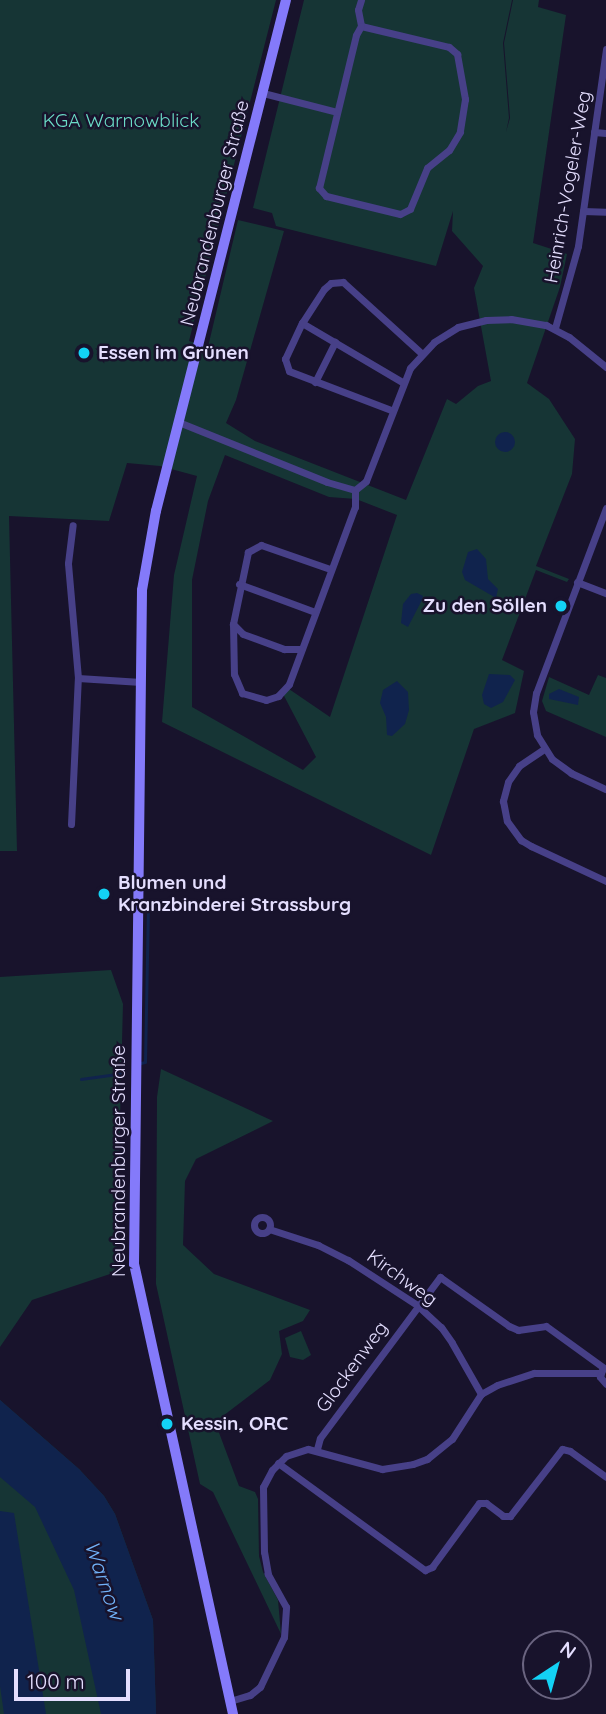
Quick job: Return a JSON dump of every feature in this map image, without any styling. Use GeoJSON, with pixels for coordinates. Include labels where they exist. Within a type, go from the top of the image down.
{"type":"FeatureCollection","features":[{"type":"Feature","properties":{"kind":"main road","name":"Neubrandenburger Straße"},"geometry":{"type":"LineString","coordinates":[[233,1714],[134,1265],[142,590],[146,556],[286,0]]}},
{"type":"Feature","properties":{"kind":"street"},"geometry":{"type":"LineString","coordinates":[[361,0],[358,10],[361,26],[356,35],[319,184],[320,191],[326,196],[396,214],[410,209],[423,174],[449,150],[460,132],[465,99],[457,54],[454,50],[373,26],[361,26]]}},
{"type":"Feature","properties":{"kind":"street","name":"Heinrich-Vogeler-Weg"},"geometry":{"type":"LineString","coordinates":[[555,328],[573,266],[606,52]]}},
{"type":"Feature","properties":{"kind":"street"},"geometry":{"type":"LineString","coordinates":[[263,93],[337,112]]}},
{"type":"Feature","properties":{"kind":"street"},"geometry":{"type":"LineString","coordinates":[[594,132],[606,133]]}},
{"type":"Feature","properties":{"kind":"street"},"geometry":{"type":"LineString","coordinates":[[583,211],[606,212]]}},
{"type":"Feature","properties":{"kind":"street"},"geometry":{"type":"LineString","coordinates":[[391,410],[315,382],[286,368],[285,359],[302,323],[324,289],[331,283],[342,282],[421,353]]}},
{"type":"Feature","properties":{"kind":"street"},"geometry":{"type":"LineString","coordinates":[[355,490],[366,481],[402,382],[421,353],[458,327],[486,320],[523,320],[555,328],[606,367]]}},
{"type":"Feature","properties":{"kind":"street"},"geometry":{"type":"LineString","coordinates":[[302,323],[402,382]]}},
{"type":"Feature","properties":{"kind":"street"},"geometry":{"type":"LineString","coordinates":[[315,382],[335,342]]}},
{"type":"Feature","properties":{"kind":"street"},"geometry":{"type":"LineString","coordinates":[[181,422],[327,482],[355,490]]}},
{"type":"Feature","properties":{"kind":"street"},"geometry":{"type":"LineString","coordinates":[[330,569],[256,545],[248,552],[239,584],[233,624],[234,674],[242,693],[265,700],[282,692],[289,684],[355,507],[355,490]]}},
{"type":"Feature","properties":{"kind":"street"},"geometry":{"type":"LineString","coordinates":[[606,508],[534,704],[535,725],[544,749],[559,765],[606,789]]}},
{"type":"Feature","properties":{"kind":"street"},"geometry":{"type":"LineString","coordinates":[[71,824],[78,678],[68,563],[72,525]]}},
{"type":"Feature","properties":{"kind":"street"},"geometry":{"type":"LineString","coordinates":[[577,582],[606,593]]}},
{"type":"Feature","properties":{"kind":"street"},"geometry":{"type":"LineString","coordinates":[[239,584],[315,612]]}},
{"type":"Feature","properties":{"kind":"street"},"geometry":{"type":"LineString","coordinates":[[233,624],[243,634],[284,649],[301,649]]}},
{"type":"Feature","properties":{"kind":"street"},"geometry":{"type":"LineString","coordinates":[[78,678],[141,682]]}},
{"type":"Feature","properties":{"kind":"street"},"geometry":{"type":"LineString","coordinates":[[544,749],[519,766],[508,782],[503,801],[507,821],[522,840],[531,846],[606,881]]}},
{"type":"Feature","properties":{"kind":"street","name":"Kirchweg"},"geometry":{"type":"LineString","coordinates":[[270,1229],[318,1245],[348,1260],[417,1305],[452,1343],[481,1394]]}},
{"type":"Feature","properties":{"kind":"street","name":"Glockenweg"},"geometry":{"type":"LineString","coordinates":[[317,1449],[320,1438],[436,1279],[445,1278],[518,1330],[546,1326],[603,1369]]}},
{"type":"Feature","properties":{"kind":"street"},"geometry":{"type":"LineString","coordinates":[[230,1701],[250,1695],[260,1687],[284,1637],[286,1607],[268,1574],[264,1552],[263,1488],[278,1463],[296,1451],[317,1449],[382,1469],[413,1464],[427,1459],[452,1438],[481,1394],[497,1385],[534,1373],[603,1369],[606,1384]]}},
{"type":"Feature","properties":{"kind":"street"},"geometry":{"type":"LineString","coordinates":[[278,1463],[425,1570],[432,1567],[479,1503],[486,1503],[503,1516],[510,1516],[562,1449],[606,1477]]}},
{"type":"Feature","properties":{"kind":"green space","name":"KGA Warnowblick"},"geometry":{"type":"Polygon","coordinates":[[[0,0],[276,0],[189,341],[208,347],[238,220],[284,231],[236,400],[226,423],[255,441],[406,500],[447,399],[456,404],[478,386],[491,381],[474,288],[483,266],[452,231],[453,211],[436,266],[276,226],[272,213],[253,208],[304,0],[512,0],[503,43],[509,118],[506,132],[510,118],[504,43],[513,0],[539,0],[538,7],[566,15],[533,243],[567,254],[560,287],[527,383],[549,399],[575,439],[572,474],[536,566],[569,579],[567,582],[536,570],[502,660],[524,671],[515,713],[474,729],[431,855],[162,722],[174,575],[197,476],[160,466],[127,463],[109,521],[9,516],[17,851],[0,851],[0,0]],[[225,455],[208,501],[192,580],[192,707],[303,770],[316,757],[282,692],[286,687],[330,717],[397,515],[356,499],[329,497],[225,455]]]}},
{"type":"Feature","properties":{"kind":"green space"},"geometry":{"type":"Polygon","coordinates":[[[598,675],[606,678],[606,737],[546,711],[542,701],[549,677],[589,695],[598,675]]]}},
{"type":"Feature","properties":{"kind":"green space"},"geometry":{"type":"Polygon","coordinates":[[[111,970],[123,1004],[116,1272],[32,1300],[0,1347],[0,977],[111,970]]]}},
{"type":"Feature","properties":{"kind":"green space"},"geometry":{"type":"Polygon","coordinates":[[[161,1069],[273,1121],[196,1159],[185,1181],[183,1245],[214,1274],[310,1310],[303,1321],[279,1331],[282,1354],[270,1380],[215,1422],[239,1486],[255,1492],[258,1499],[259,1556],[263,1572],[278,1600],[281,1634],[213,1492],[200,1484],[156,1284],[157,1097],[161,1069]]]}},
{"type":"Feature","properties":{"kind":"green space"},"geometry":{"type":"Polygon","coordinates":[[[301,1331],[311,1355],[303,1360],[290,1357],[285,1338],[301,1331]]]}},
{"type":"Feature","properties":{"kind":"green space"},"geometry":{"type":"Polygon","coordinates":[[[0,1400],[79,1469],[104,1496],[115,1514],[153,1620],[156,1714],[0,1714],[0,1400]]]}},
{"type":"Feature","properties":{"kind":"water"},"geometry":{"type":"Polygon","coordinates":[[[505,432],[512,435],[515,442],[512,449],[505,452],[498,449],[495,442],[498,435],[505,432]]]}},
{"type":"Feature","properties":{"kind":"water"},"geometry":{"type":"Polygon","coordinates":[[[477,549],[486,559],[488,579],[498,589],[496,598],[465,580],[462,572],[468,552],[477,549]]]}},
{"type":"Feature","properties":{"kind":"water"},"geometry":{"type":"Polygon","coordinates":[[[411,594],[423,596],[422,600],[408,627],[401,623],[403,604],[411,594]]]}},
{"type":"Feature","properties":{"kind":"water"},"geometry":{"type":"Polygon","coordinates":[[[489,674],[510,675],[515,680],[503,702],[491,708],[484,704],[482,695],[489,674]]]}},
{"type":"Feature","properties":{"kind":"water"},"geometry":{"type":"Polygon","coordinates":[[[397,681],[408,692],[409,710],[405,724],[392,736],[387,735],[386,717],[380,703],[383,690],[397,681]]]}},
{"type":"Feature","properties":{"kind":"water"},"geometry":{"type":"Polygon","coordinates":[[[559,689],[579,697],[578,705],[549,699],[549,694],[559,689]]]}},
{"type":"Feature","properties":{"kind":"water","name":"Warnow"},"geometry":{"type":"Polygon","coordinates":[[[0,1400],[79,1469],[104,1496],[115,1514],[153,1620],[156,1714],[101,1714],[74,1590],[35,1507],[0,1477],[0,1400]]]}},
{"type":"Feature","properties":{"kind":"water"},"geometry":{"type":"Polygon","coordinates":[[[0,1511],[14,1513],[46,1714],[4,1714],[0,1686],[0,1511]]]}},
{"type":"Feature","properties":{"kind":"waterway"},"geometry":{"type":"LineString","coordinates":[[141,1063],[145,1062],[148,908]]}},
{"type":"Feature","properties":{"kind":"waterway"},"geometry":{"type":"LineString","coordinates":[[81,1079],[124,1073]]}},
{"type":"Feature","properties":{"kind":"place","name":"Essen im Grünen"},"geometry":{"type":"Point","coordinates":[84,353]}},
{"type":"Feature","properties":{"kind":"place","name":"Zu den Söllen"},"geometry":{"type":"Point","coordinates":[561,606]}},
{"type":"Feature","properties":{"kind":"place","name":"Blumen und Kranzbinderei Strassburg"},"geometry":{"type":"Point","coordinates":[104,894]}},
{"type":"Feature","properties":{"kind":"place","name":"Kessin, ORC"},"geometry":{"type":"Point","coordinates":[167,1424]}}]}
